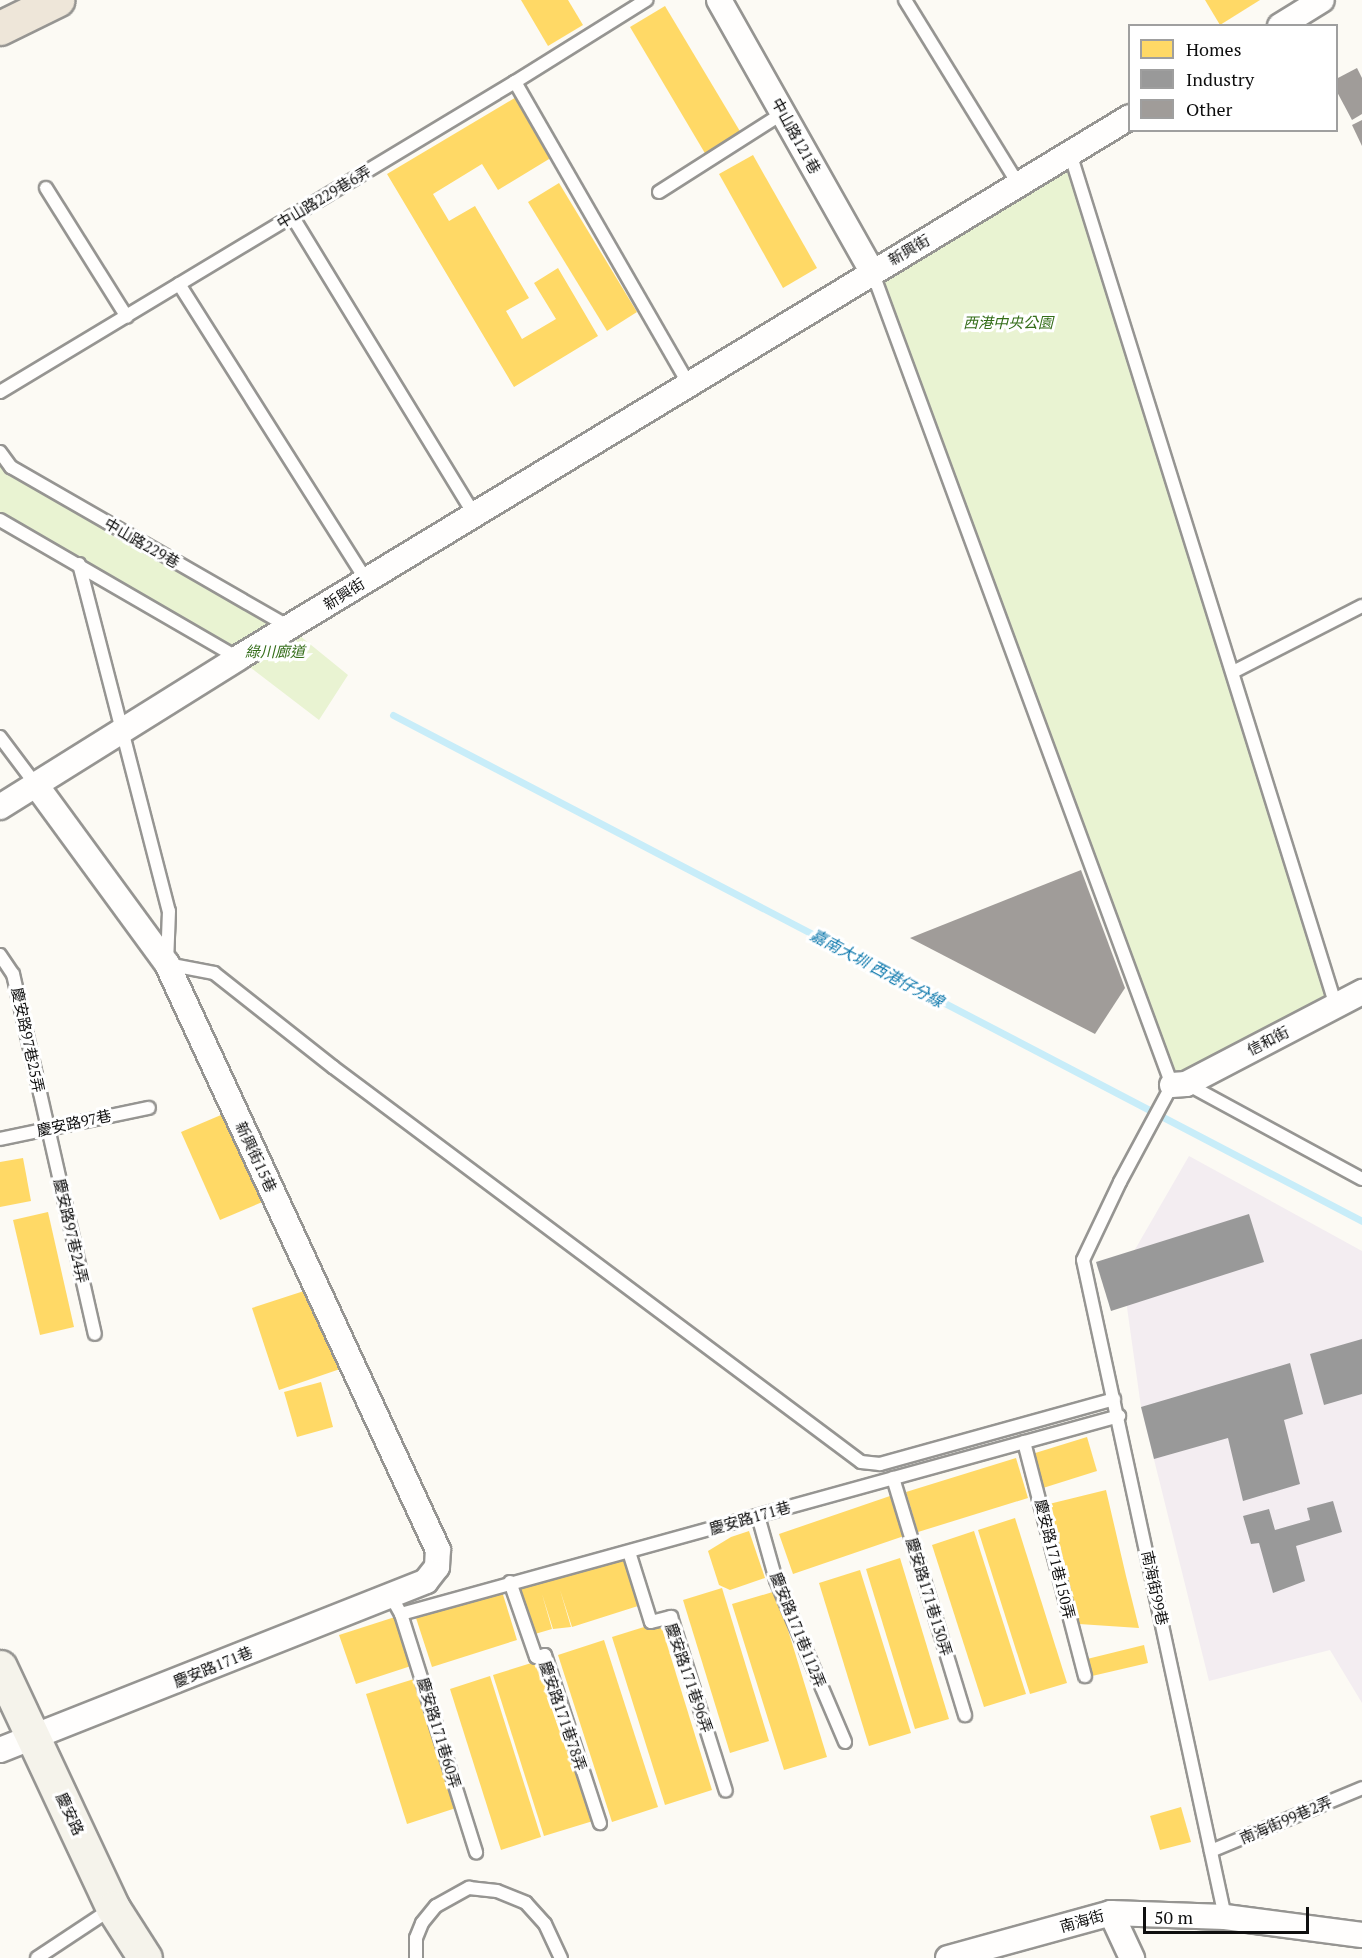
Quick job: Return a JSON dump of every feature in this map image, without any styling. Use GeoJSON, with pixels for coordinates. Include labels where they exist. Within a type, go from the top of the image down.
{"type":"FeatureCollection","features":[{"type":"Feature","properties":{"kind":"main road"},"geometry":{"type":"LineString","coordinates":[[0,28],[57,0]]}},
{"type":"Feature","properties":{"kind":"main road","name":"慶安路"},"geometry":{"type":"LineString","coordinates":[[0,1667],[113,1908],[145,1958]]}},
{"type":"Feature","properties":{"kind":"street","name":"中山路121巷"},"geometry":{"type":"LineString","coordinates":[[719,0],[872,272]]}},
{"type":"Feature","properties":{"kind":"street"},"geometry":{"type":"LineString","coordinates":[[1283,24],[1322,0]]}},
{"type":"Feature","properties":{"kind":"street","name":"新興街"},"geometry":{"type":"LineString","coordinates":[[0,807],[120,730],[1128,118]]}},
{"type":"Feature","properties":{"kind":"street","name":"新興街15巷"},"geometry":{"type":"LineString","coordinates":[[36,785],[166,964],[438,1550],[437,1567],[426,1581]]}},
{"type":"Feature","properties":{"kind":"street","name":"信和街"},"geometry":{"type":"LineString","coordinates":[[1179,1084],[1362,992]]}},
{"type":"Feature","properties":{"kind":"street","name":"慶安路171巷"},"geometry":{"type":"LineString","coordinates":[[0,1750],[396,1605],[426,1581]]}},
{"type":"Feature","properties":{"kind":"street"},"geometry":{"type":"LineString","coordinates":[[1111,1913],[1132,1958]]}},
{"type":"Feature","properties":{"kind":"street","name":"南海街"},"geometry":{"type":"LineString","coordinates":[[948,1958],[1111,1913],[1225,1917],[1362,1935]]}},
{"type":"Feature","properties":{"kind":"lane","name":"中山路229巷6弄"},"geometry":{"type":"LineString","coordinates":[[0,392],[515,82],[646,0]]}},
{"type":"Feature","properties":{"kind":"lane"},"geometry":{"type":"LineString","coordinates":[[905,0],[1019,185]]}},
{"type":"Feature","properties":{"kind":"lane"},"geometry":{"type":"LineString","coordinates":[[515,82],[689,384]]}},
{"type":"Feature","properties":{"kind":"lane"},"geometry":{"type":"LineString","coordinates":[[659,192],[783,113]]}},
{"type":"Feature","properties":{"kind":"lane"},"geometry":{"type":"LineString","coordinates":[[1070,153],[1336,1006]]}},
{"type":"Feature","properties":{"kind":"lane"},"geometry":{"type":"LineString","coordinates":[[46,188],[127,317]]}},
{"type":"Feature","properties":{"kind":"lane"},"geometry":{"type":"LineString","coordinates":[[292,216],[474,514]]}},
{"type":"Feature","properties":{"kind":"lane"},"geometry":{"type":"LineString","coordinates":[[872,272],[1179,1084],[1362,1179]]}},
{"type":"Feature","properties":{"kind":"lane"},"geometry":{"type":"LineString","coordinates":[[179,284],[366,580]]}},
{"type":"Feature","properties":{"kind":"lane","name":"中山路229巷"},"geometry":{"type":"LineString","coordinates":[[0,452],[11,467],[290,627]]}},
{"type":"Feature","properties":{"kind":"lane"},"geometry":{"type":"LineString","coordinates":[[0,520],[238,658]]}},
{"type":"Feature","properties":{"kind":"lane"},"geometry":{"type":"LineString","coordinates":[[79,564],[120,730],[169,911],[166,964],[214,973],[333,1066],[861,1462],[880,1464],[1114,1398]]}},
{"type":"Feature","properties":{"kind":"lane"},"geometry":{"type":"LineString","coordinates":[[1233,672],[1362,606]]}},
{"type":"Feature","properties":{"kind":"lane"},"geometry":{"type":"LineString","coordinates":[[0,737],[36,785]]}},
{"type":"Feature","properties":{"kind":"lane","name":"慶安路97巷25弄"},"geometry":{"type":"LineString","coordinates":[[0,955],[13,974],[47,1129]]}},
{"type":"Feature","properties":{"kind":"lane","name":"南海街99巷"},"geometry":{"type":"LineString","coordinates":[[1179,1084],[1120,1182],[1083,1260],[1119,1416],[1225,1917]]}},
{"type":"Feature","properties":{"kind":"lane","name":"慶安路97巷"},"geometry":{"type":"LineString","coordinates":[[0,1138],[149,1108]]}},
{"type":"Feature","properties":{"kind":"lane","name":"慶安路97巷24弄"},"geometry":{"type":"LineString","coordinates":[[47,1129],[95,1334]]}},
{"type":"Feature","properties":{"kind":"lane","name":"慶安路171巷"},"geometry":{"type":"LineString","coordinates":[[396,1605],[510,1582],[629,1552],[1119,1416]]}},
{"type":"Feature","properties":{"kind":"lane","name":"慶安路171巷150弄"},"geometry":{"type":"LineString","coordinates":[[1024,1442],[1085,1676]]}},
{"type":"Feature","properties":{"kind":"lane","name":"慶安路171巷130弄"},"geometry":{"type":"LineString","coordinates":[[893,1478],[965,1715]]}},
{"type":"Feature","properties":{"kind":"lane","name":"慶安路171巷112弄"},"geometry":{"type":"LineString","coordinates":[[758,1516],[776,1580],[845,1742]]}},
{"type":"Feature","properties":{"kind":"lane","name":"慶安路171巷96弄"},"geometry":{"type":"LineString","coordinates":[[629,1552],[651,1622],[671,1617],[726,1791]]}},
{"type":"Feature","properties":{"kind":"lane","name":"慶安路171巷78弄"},"geometry":{"type":"LineString","coordinates":[[510,1582],[537,1657],[545,1655],[600,1823]]}},
{"type":"Feature","properties":{"kind":"lane","name":"慶安路171巷60弄"},"geometry":{"type":"LineString","coordinates":[[396,1605],[476,1852]]}},
{"type":"Feature","properties":{"kind":"lane","name":"南海街99巷2弄"},"geometry":{"type":"LineString","coordinates":[[1211,1851],[1362,1788]]}},
{"type":"Feature","properties":{"kind":"lane"},"geometry":{"type":"LineString","coordinates":[[416,1958],[416,1938],[422,1923],[436,1906],[469,1888],[497,1891],[526,1903],[545,1924],[561,1958]]}},
{"type":"Feature","properties":{"kind":"lane"},"geometry":{"type":"LineString","coordinates":[[37,1958],[113,1908]]}},
{"type":"Feature","properties":{"kind":"shaded area"},"geometry":{"type":"Polygon","coordinates":[[[1189,1156],[1362,1251],[1362,1703],[1330,1650],[1209,1681],[1141,1407],[1122,1272],[1189,1156]]]}},
{"type":"Feature","properties":{"kind":"green space","name":"西港中央公園"},"geometry":{"type":"Polygon","coordinates":[[[1070,153],[1336,1006],[1172,1085],[872,271],[1070,153]]]}},
{"type":"Feature","properties":{"kind":"green space","name":"綠川廊道"},"geometry":{"type":"Polygon","coordinates":[[[0,452],[12,467],[289,627],[348,675],[319,720],[238,658],[0,520],[0,452]]]}},
{"type":"Feature","properties":{"kind":"building: Homes"},"geometry":{"type":"Polygon","coordinates":[[[521,0],[568,0],[583,25],[548,46],[521,0]]]}},
{"type":"Feature","properties":{"kind":"building: Homes"},"geometry":{"type":"Polygon","coordinates":[[[1205,0],[1260,0],[1222,24],[1219,24],[1205,0]]]}},
{"type":"Feature","properties":{"kind":"building: Homes"},"geometry":{"type":"Polygon","coordinates":[[[665,6],[741,133],[706,155],[630,27],[665,6]]]}},
{"type":"Feature","properties":{"kind":"building: Homes"},"geometry":{"type":"Polygon","coordinates":[[[518,96],[554,156],[498,190],[482,164],[433,194],[449,221],[475,206],[529,298],[506,311],[522,339],[556,319],[534,283],[558,268],[598,336],[514,387],[387,174],[518,96]]]}},
{"type":"Feature","properties":{"kind":"building: Homes"},"geometry":{"type":"Polygon","coordinates":[[[753,155],[817,268],[783,288],[719,174],[753,155]]]}},
{"type":"Feature","properties":{"kind":"building: Homes"},"geometry":{"type":"Polygon","coordinates":[[[559,183],[637,312],[607,331],[528,202],[559,183]]]}},
{"type":"Feature","properties":{"kind":"building: Homes"},"geometry":{"type":"Polygon","coordinates":[[[228,1112],[267,1200],[220,1220],[181,1132],[228,1112]]]}},
{"type":"Feature","properties":{"kind":"building: Homes"},"geometry":{"type":"Polygon","coordinates":[[[23,1158],[31,1201],[0,1207],[0,1162],[23,1158]]]}},
{"type":"Feature","properties":{"kind":"building: Homes"},"geometry":{"type":"Polygon","coordinates":[[[48,1212],[74,1327],[40,1335],[13,1220],[48,1212]]]}},
{"type":"Feature","properties":{"kind":"building: Homes"},"geometry":{"type":"Polygon","coordinates":[[[307,1290],[343,1368],[279,1390],[252,1308],[307,1290]]]}},
{"type":"Feature","properties":{"kind":"building: Homes"},"geometry":{"type":"Polygon","coordinates":[[[321,1382],[333,1427],[297,1437],[284,1392],[321,1382]]]}},
{"type":"Feature","properties":{"kind":"building: Homes"},"geometry":{"type":"Polygon","coordinates":[[[1087,1437],[1097,1471],[1043,1488],[1032,1454],[1087,1437]]]}},
{"type":"Feature","properties":{"kind":"building: Homes"},"geometry":{"type":"Polygon","coordinates":[[[1016,1458],[1028,1498],[918,1532],[906,1492],[1016,1458]]]}},
{"type":"Feature","properties":{"kind":"building: Homes"},"geometry":{"type":"Polygon","coordinates":[[[1106,1490],[1139,1628],[1079,1624],[1049,1504],[1106,1490]]]}},
{"type":"Feature","properties":{"kind":"building: Homes"},"geometry":{"type":"Polygon","coordinates":[[[890,1496],[904,1536],[793,1574],[779,1534],[890,1496]]]}},
{"type":"Feature","properties":{"kind":"building: Homes"},"geometry":{"type":"Polygon","coordinates":[[[1015,1518],[1067,1683],[1030,1694],[978,1530],[1015,1518]]]}},
{"type":"Feature","properties":{"kind":"building: Homes"},"geometry":{"type":"Polygon","coordinates":[[[749,1531],[765,1578],[730,1590],[719,1585],[708,1551],[731,1537],[749,1531]]]}},
{"type":"Feature","properties":{"kind":"building: Homes"},"geometry":{"type":"Polygon","coordinates":[[[974,1531],[1026,1694],[984,1707],[932,1545],[974,1531]]]}},
{"type":"Feature","properties":{"kind":"building: Homes"},"geometry":{"type":"Polygon","coordinates":[[[623,1555],[638,1606],[572,1627],[560,1590],[571,1627],[553,1629],[542,1594],[552,1629],[535,1634],[519,1585],[623,1555]]]}},
{"type":"Feature","properties":{"kind":"building: Homes"},"geometry":{"type":"Polygon","coordinates":[[[900,1558],[949,1719],[915,1729],[866,1569],[900,1558]]]}},
{"type":"Feature","properties":{"kind":"building: Homes"},"geometry":{"type":"Polygon","coordinates":[[[860,1570],[911,1733],[869,1746],[819,1583],[860,1570]]]}},
{"type":"Feature","properties":{"kind":"building: Homes"},"geometry":{"type":"Polygon","coordinates":[[[501,1588],[517,1640],[432,1667],[415,1615],[501,1588]]]}},
{"type":"Feature","properties":{"kind":"building: Homes"},"geometry":{"type":"Polygon","coordinates":[[[722,1588],[769,1741],[730,1753],[683,1600],[722,1588]]]}},
{"type":"Feature","properties":{"kind":"building: Homes"},"geometry":{"type":"Polygon","coordinates":[[[776,1591],[827,1757],[784,1770],[732,1604],[776,1591]]]}},
{"type":"Feature","properties":{"kind":"building: Homes"},"geometry":{"type":"Polygon","coordinates":[[[398,1616],[414,1665],[356,1684],[339,1635],[398,1616]]]}},
{"type":"Feature","properties":{"kind":"building: Homes"},"geometry":{"type":"Polygon","coordinates":[[[660,1622],[712,1790],[665,1805],[612,1637],[660,1622]]]}},
{"type":"Feature","properties":{"kind":"building: Homes"},"geometry":{"type":"Polygon","coordinates":[[[604,1640],[658,1807],[612,1822],[558,1655],[604,1640]]]}},
{"type":"Feature","properties":{"kind":"building: Homes"},"geometry":{"type":"Polygon","coordinates":[[[1144,1645],[1148,1663],[1092,1676],[1087,1659],[1144,1645]]]}},
{"type":"Feature","properties":{"kind":"building: Homes"},"geometry":{"type":"Polygon","coordinates":[[[541,1660],[593,1821],[544,1836],[493,1675],[541,1660]]]}},
{"type":"Feature","properties":{"kind":"building: Homes"},"geometry":{"type":"Polygon","coordinates":[[[490,1676],[541,1837],[501,1850],[450,1689],[490,1676]]]}},
{"type":"Feature","properties":{"kind":"building: Homes"},"geometry":{"type":"Polygon","coordinates":[[[414,1679],[456,1808],[407,1824],[366,1694],[414,1679]]]}},
{"type":"Feature","properties":{"kind":"building: Homes"},"geometry":{"type":"Polygon","coordinates":[[[1181,1807],[1191,1842],[1160,1850],[1150,1816],[1181,1807]]]}},
{"type":"Feature","properties":{"kind":"building: Industry"},"geometry":{"type":"Polygon","coordinates":[[[1249,1214],[1264,1262],[1111,1311],[1096,1262],[1249,1214]]]}},
{"type":"Feature","properties":{"kind":"building: Industry"},"geometry":{"type":"Polygon","coordinates":[[[1362,1339],[1362,1394],[1324,1405],[1310,1354],[1362,1339]]]}},
{"type":"Feature","properties":{"kind":"building: Industry"},"geometry":{"type":"Polygon","coordinates":[[[1290,1363],[1303,1414],[1284,1420],[1300,1484],[1243,1501],[1228,1438],[1154,1459],[1141,1407],[1290,1363]]]}},
{"type":"Feature","properties":{"kind":"building: Industry"},"geometry":{"type":"Polygon","coordinates":[[[1333,1501],[1342,1532],[1296,1546],[1305,1581],[1273,1593],[1259,1543],[1251,1544],[1243,1516],[1269,1509],[1275,1530],[1310,1520],[1307,1508],[1333,1501]]]}},
{"type":"Feature","properties":{"kind":"building: Other"},"geometry":{"type":"Polygon","coordinates":[[[1357,68],[1362,78],[1362,114],[1352,120],[1338,94],[1338,78],[1357,68]]]}},
{"type":"Feature","properties":{"kind":"building: Other"},"geometry":{"type":"Polygon","coordinates":[[[1362,120],[1362,146],[1352,125],[1362,120]]]}},
{"type":"Feature","properties":{"kind":"building: Other"},"geometry":{"type":"Polygon","coordinates":[[[1081,870],[1125,988],[1095,1034],[910,938],[1081,870]]]}},
{"type":"Feature","properties":{"kind":"waterway","name":"嘉南大圳 西港仔分線"},"geometry":{"type":"LineString","coordinates":[[393,715],[1362,1221]]}}]}
